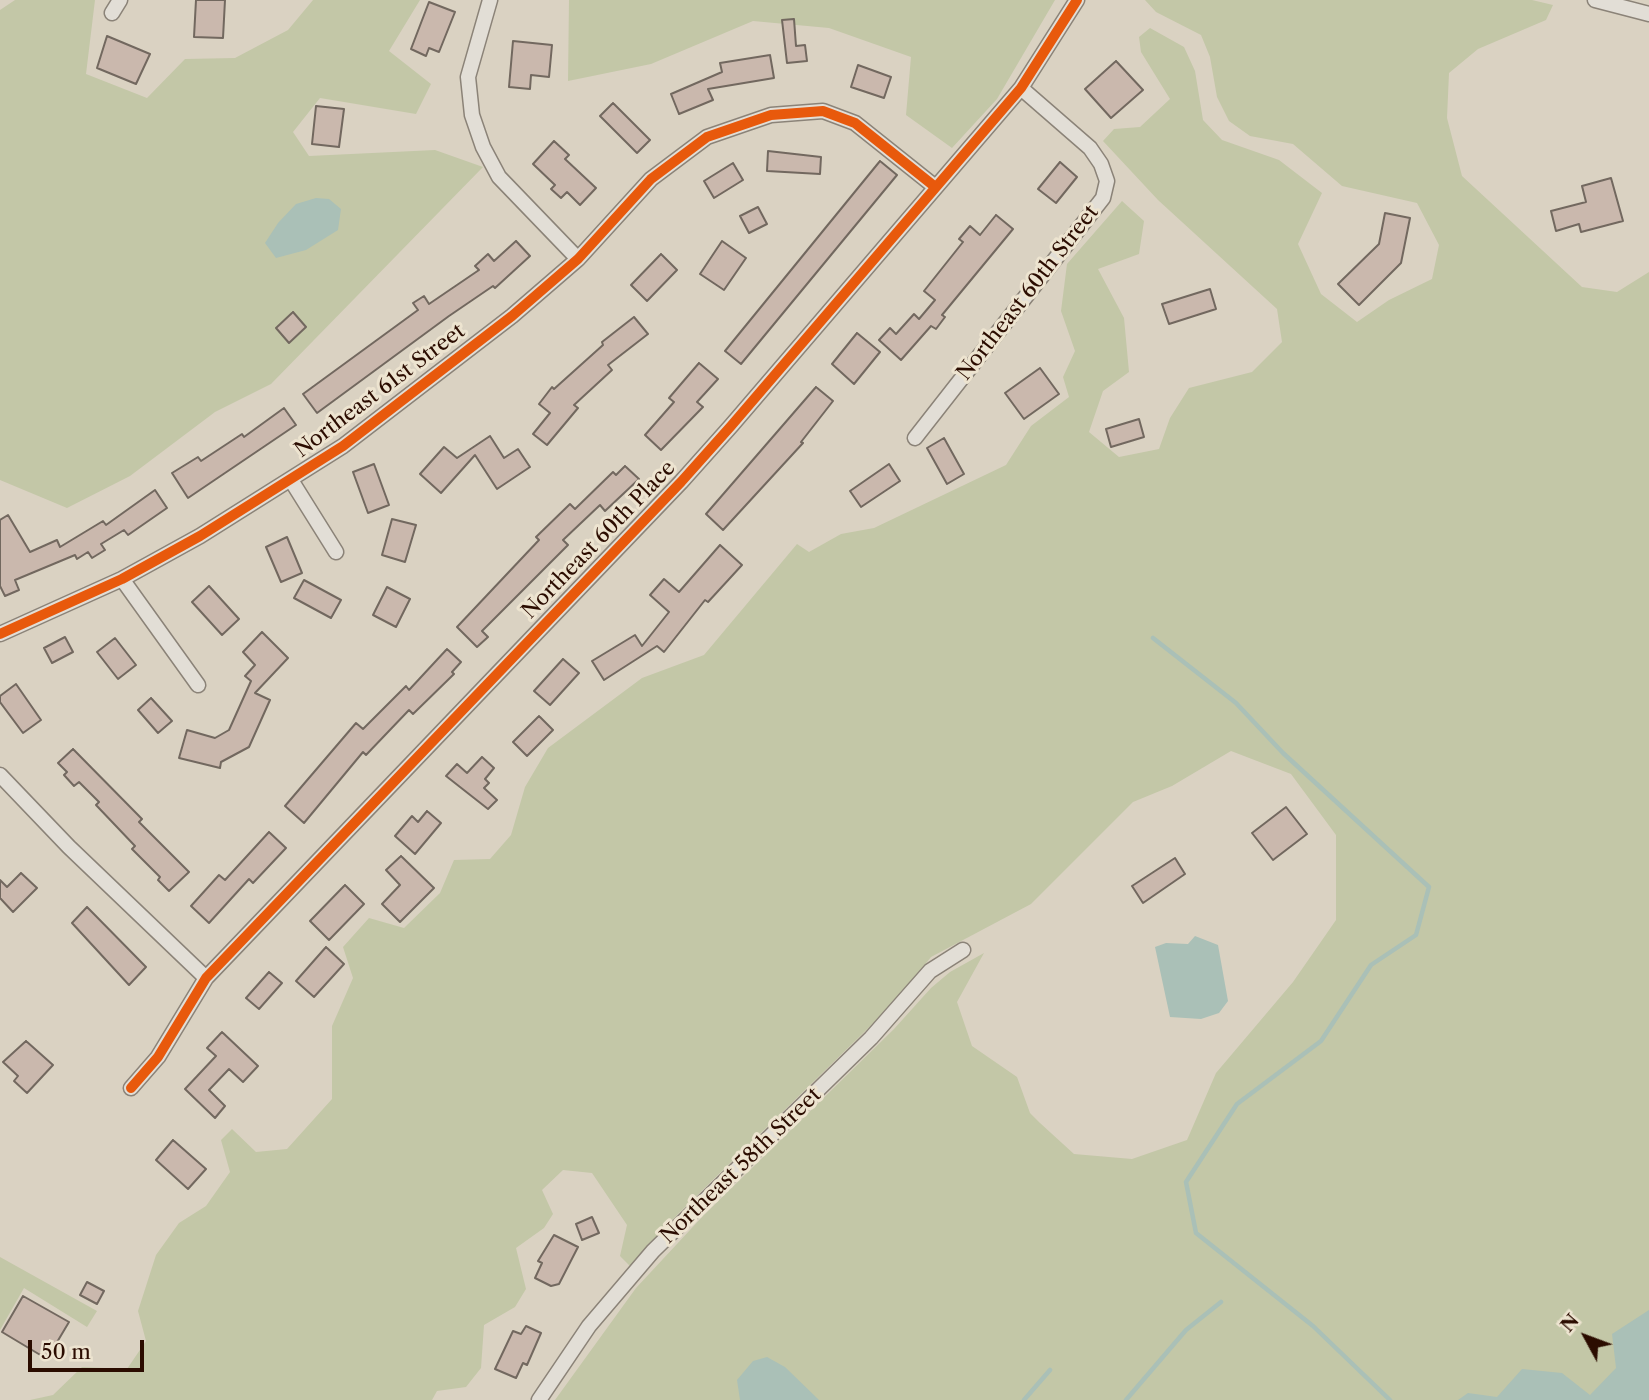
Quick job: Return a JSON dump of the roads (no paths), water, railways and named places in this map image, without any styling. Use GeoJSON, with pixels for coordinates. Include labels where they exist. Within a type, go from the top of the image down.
{"type":"FeatureCollection","features":[{"type":"Feature","properties":{"kind":"street"},"geometry":{"type":"LineString","coordinates":[[490,0],[467,77],[472,115],[483,147],[499,177],[578,259]]}},
{"type":"Feature","properties":{"kind":"street","name":"Northeast 60th Place"},"geometry":{"type":"LineString","coordinates":[[131,1088],[158,1057],[206,978],[681,482],[1021,88],[1077,0]]}},
{"type":"Feature","properties":{"kind":"street"},"geometry":{"type":"LineString","coordinates":[[1595,0],[1649,14]]}},
{"type":"Feature","properties":{"kind":"street","name":"Northeast 60th Street"},"geometry":{"type":"LineString","coordinates":[[915,438],[1104,198],[1107,181],[1090,148],[1021,88]]}},
{"type":"Feature","properties":{"kind":"street","name":"Northeast 61st Street"},"geometry":{"type":"LineString","coordinates":[[0,635],[122,579],[291,480],[434,378],[578,259],[650,178],[707,137],[743,122],[771,115],[823,111],[855,122],[934,186]]}},
{"type":"Feature","properties":{"kind":"street"},"geometry":{"type":"LineString","coordinates":[[291,480],[336,552]]}},
{"type":"Feature","properties":{"kind":"street"},"geometry":{"type":"LineString","coordinates":[[122,579],[198,685]]}},
{"type":"Feature","properties":{"kind":"street"},"geometry":{"type":"LineString","coordinates":[[0,775],[69,848],[206,978]]}},
{"type":"Feature","properties":{"kind":"street","name":"Northeast 58th Street"},"geometry":{"type":"LineString","coordinates":[[539,1400],[589,1325],[653,1251],[871,1038],[930,971],[963,950]]}},
{"type":"Feature","properties":{"kind":"waterway"},"geometry":{"type":"LineString","coordinates":[[1153,638],[1236,703],[1283,753],[1429,887],[1416,935],[1371,965],[1321,1041],[1237,1104],[1186,1182],[1196,1233],[1313,1326],[1390,1400]]}},
{"type":"Feature","properties":{"kind":"waterway"},"geometry":{"type":"LineString","coordinates":[[1126,1400],[1186,1330],[1221,1302]]}},
{"type":"Feature","properties":{"kind":"waterway"},"geometry":{"type":"LineString","coordinates":[[1024,1400],[1050,1370]]}}]}
